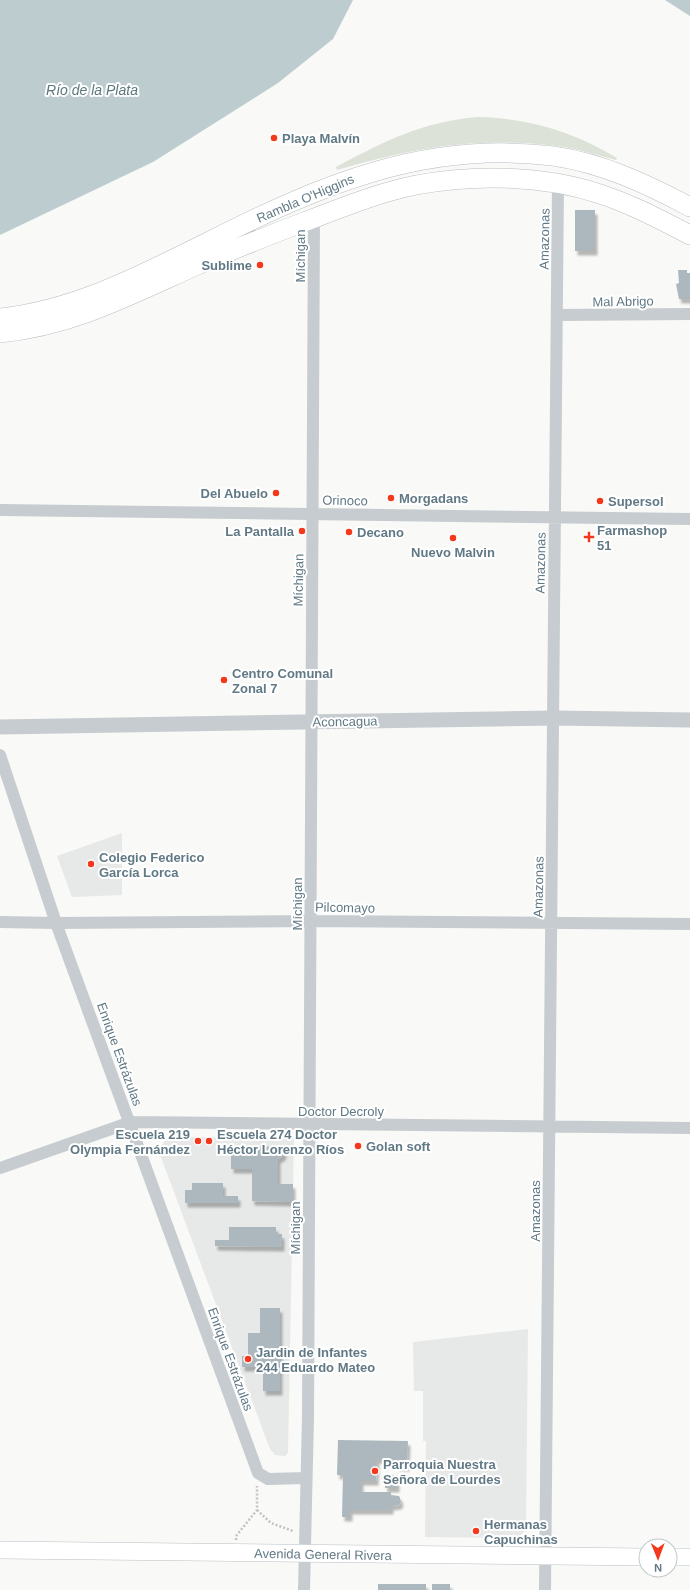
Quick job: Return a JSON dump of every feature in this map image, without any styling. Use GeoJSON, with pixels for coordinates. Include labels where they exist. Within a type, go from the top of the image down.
{"type":"FeatureCollection","features":[{"type":"Feature","properties":{"kind":"main road","name":"Rambla O'Higgins"},"geometry":{"type":"LineString","coordinates":[[0,318],[44,311],[95,295],[132,280],[287,203],[340,181],[378,170],[444,156],[504,154],[567,159],[618,173],[640,181],[690,207]]}},
{"type":"Feature","properties":{"kind":"main road","name":"Rambla O'Higgins"},"geometry":{"type":"LineString","coordinates":[[0,333],[50,325],[86,314],[115,303],[245,244],[362,200],[415,186],[474,179],[532,180],[558,183],[600,194],[653,216],[690,235]]}},
{"type":"Feature","properties":{"kind":"main road","name":"Avenida General Rivera"},"geometry":{"type":"LineString","coordinates":[[0,1550],[638,1557]]}},
{"type":"Feature","properties":{"kind":"main road"},"geometry":{"type":"LineString","coordinates":[[678,1557],[690,1557]]}},
{"type":"Feature","properties":{"kind":"street","name":"Amazonas"},"geometry":{"type":"LineString","coordinates":[[546,1590],[558,183]]}},
{"type":"Feature","properties":{"kind":"street","name":"Míchigan"},"geometry":{"type":"LineString","coordinates":[[304,1590],[304,1534],[308,1416],[314,218]]}},
{"type":"Feature","properties":{"kind":"street","name":"Mal Abrigo"},"geometry":{"type":"LineString","coordinates":[[557,315],[690,314]]}},
{"type":"Feature","properties":{"kind":"street","name":"Orinoco"},"geometry":{"type":"LineString","coordinates":[[0,510],[690,519]]}},
{"type":"Feature","properties":{"kind":"street","name":"Aconcagua"},"geometry":{"type":"LineString","coordinates":[[0,727],[553,718],[690,720]]}},
{"type":"Feature","properties":{"kind":"street","name":"Enrique Estrázulas"},"geometry":{"type":"LineString","coordinates":[[0,756],[56,923],[131,1122],[258,1473]]}},
{"type":"Feature","properties":{"kind":"street","name":"Pilcomayo"},"geometry":{"type":"LineString","coordinates":[[0,922],[311,921],[690,924]]}},
{"type":"Feature","properties":{"kind":"street","name":"Doctor Decroly"},"geometry":{"type":"LineString","coordinates":[[0,1168],[131,1122],[690,1128]]}},
{"type":"Feature","properties":{"kind":"street"},"geometry":{"type":"LineString","coordinates":[[258,1473],[268,1479],[306,1478]]}},
{"type":"Feature","properties":{"kind":"path"},"geometry":{"type":"LineString","coordinates":[[235,1552],[236,1536],[257,1510],[258,1473]]}},
{"type":"Feature","properties":{"kind":"path"},"geometry":{"type":"LineString","coordinates":[[257,1510],[271,1523],[287,1530],[304,1534]]}},
{"type":"Feature","properties":{"kind":"shaded area"},"geometry":{"type":"Polygon","coordinates":[[[478,117],[515,120],[550,128],[585,141],[617,158],[616,160],[557,146],[520,143],[467,144],[390,156],[337,170],[336,167],[404,134],[439,123],[478,117]]]}},
{"type":"Feature","properties":{"kind":"shaded area","name":"Colegio Federico García Lorca"},"geometry":{"type":"Polygon","coordinates":[[[122,833],[122,895],[72,897],[57,856],[122,833]]]}},
{"type":"Feature","properties":{"kind":"shaded area"},"geometry":{"type":"Polygon","coordinates":[[[166,1137],[294,1138],[288,1453],[285,1456],[275,1455],[270,1449],[159,1152],[166,1137]]]}},
{"type":"Feature","properties":{"kind":"shaded area"},"geometry":{"type":"Polygon","coordinates":[[[528,1329],[526,1530],[518,1538],[425,1537],[426,1441],[423,1441],[423,1391],[414,1391],[413,1342],[528,1329]]]}},
{"type":"Feature","properties":{"kind":"water","name":"Río de la Plata"},"geometry":{"type":"Polygon","coordinates":[[[0,0],[353,0],[333,39],[278,83],[153,162],[0,235],[0,0]]]}},
{"type":"Feature","properties":{"kind":"water"},"geometry":{"type":"Polygon","coordinates":[[[665,0],[690,0],[690,16],[665,0]]]}},
{"type":"Feature","properties":{"kind":"building"},"geometry":{"type":"Polygon","coordinates":[[[575,210],[595,210],[595,251],[575,251],[575,210]]]}},
{"type":"Feature","properties":{"kind":"building"},"geometry":{"type":"Polygon","coordinates":[[[678,270],[687,270],[687,273],[690,273],[690,299],[679,299],[676,284],[679,283],[678,270]]]}},
{"type":"Feature","properties":{"kind":"building"},"geometry":{"type":"Polygon","coordinates":[[[247,1146],[282,1147],[284,1152],[283,1156],[278,1159],[278,1184],[293,1184],[293,1202],[252,1201],[252,1169],[231,1169],[231,1148],[247,1148],[247,1146]]]}},
{"type":"Feature","properties":{"kind":"building"},"geometry":{"type":"Polygon","coordinates":[[[192,1183],[223,1183],[223,1196],[238,1196],[238,1203],[185,1203],[185,1190],[192,1190],[192,1183]]]}},
{"type":"Feature","properties":{"kind":"building"},"geometry":{"type":"Polygon","coordinates":[[[229,1227],[276,1227],[276,1234],[282,1234],[282,1247],[215,1246],[215,1240],[229,1240],[229,1227]]]}},
{"type":"Feature","properties":{"kind":"building"},"geometry":{"type":"Polygon","coordinates":[[[260,1308],[280,1308],[280,1391],[263,1391],[263,1367],[242,1367],[242,1356],[248,1356],[248,1333],[260,1333],[260,1308]]]}},
{"type":"Feature","properties":{"kind":"building"},"geometry":{"type":"Polygon","coordinates":[[[338,1440],[408,1441],[407,1467],[397,1466],[397,1459],[377,1459],[376,1481],[361,1481],[361,1492],[391,1492],[391,1495],[399,1496],[401,1502],[399,1505],[391,1506],[391,1510],[350,1510],[350,1517],[342,1517],[343,1475],[337,1475],[338,1440]]]}},
{"type":"Feature","properties":{"kind":"building"},"geometry":{"type":"Polygon","coordinates":[[[385,1475],[397,1475],[397,1488],[385,1488],[385,1475]]]}},
{"type":"Feature","properties":{"kind":"building"},"geometry":{"type":"Polygon","coordinates":[[[378,1584],[426,1584],[426,1590],[378,1590],[378,1584]]]}},
{"type":"Feature","properties":{"kind":"building"},"geometry":{"type":"Polygon","coordinates":[[[432,1584],[450,1584],[450,1590],[432,1590],[432,1584]]]}},
{"type":"Feature","properties":{"kind":"place","name":"Playa Malvín"},"geometry":{"type":"Point","coordinates":[274,138]}},
{"type":"Feature","properties":{"kind":"place","name":"Sublime"},"geometry":{"type":"Point","coordinates":[260,265]}},
{"type":"Feature","properties":{"kind":"place","name":"Del Abuelo"},"geometry":{"type":"Point","coordinates":[276,493]}},
{"type":"Feature","properties":{"kind":"place","name":"Morgadans"},"geometry":{"type":"Point","coordinates":[391,498]}},
{"type":"Feature","properties":{"kind":"place","name":"Supersol"},"geometry":{"type":"Point","coordinates":[600,501]}},
{"type":"Feature","properties":{"kind":"place","name":"La Pantalla"},"geometry":{"type":"Point","coordinates":[302,531]}},
{"type":"Feature","properties":{"kind":"place","name":"Decano"},"geometry":{"type":"Point","coordinates":[349,532]}},
{"type":"Feature","properties":{"kind":"place","name":"Farmashop 51"},"geometry":{"type":"Point","coordinates":[589,537]}},
{"type":"Feature","properties":{"kind":"place","name":"Nuevo Malvin"},"geometry":{"type":"Point","coordinates":[453,538]}},
{"type":"Feature","properties":{"kind":"place","name":"Centro Comunal Zonal 7"},"geometry":{"type":"Point","coordinates":[224,680]}},
{"type":"Feature","properties":{"kind":"place","name":"Colegio Federico García Lorca"},"geometry":{"type":"Point","coordinates":[91,864]}},
{"type":"Feature","properties":{"kind":"place","name":"Escuela 219 Olympia Fernández"},"geometry":{"type":"Point","coordinates":[198,1141]}},
{"type":"Feature","properties":{"kind":"place","name":"Escuela 274 Doctor Héctor Lorenzo Ríos"},"geometry":{"type":"Point","coordinates":[209,1141]}},
{"type":"Feature","properties":{"kind":"place","name":"Golan soft"},"geometry":{"type":"Point","coordinates":[358,1146]}},
{"type":"Feature","properties":{"kind":"place","name":"Jardin de Infantes 244 Eduardo Mateo"},"geometry":{"type":"Point","coordinates":[248,1359]}},
{"type":"Feature","properties":{"kind":"place","name":"Parroquia Nuestra Señora de Lourdes"},"geometry":{"type":"Point","coordinates":[375,1471]}},
{"type":"Feature","properties":{"kind":"place","name":"Hermanas Capuchinas"},"geometry":{"type":"Point","coordinates":[476,1531]}}]}
